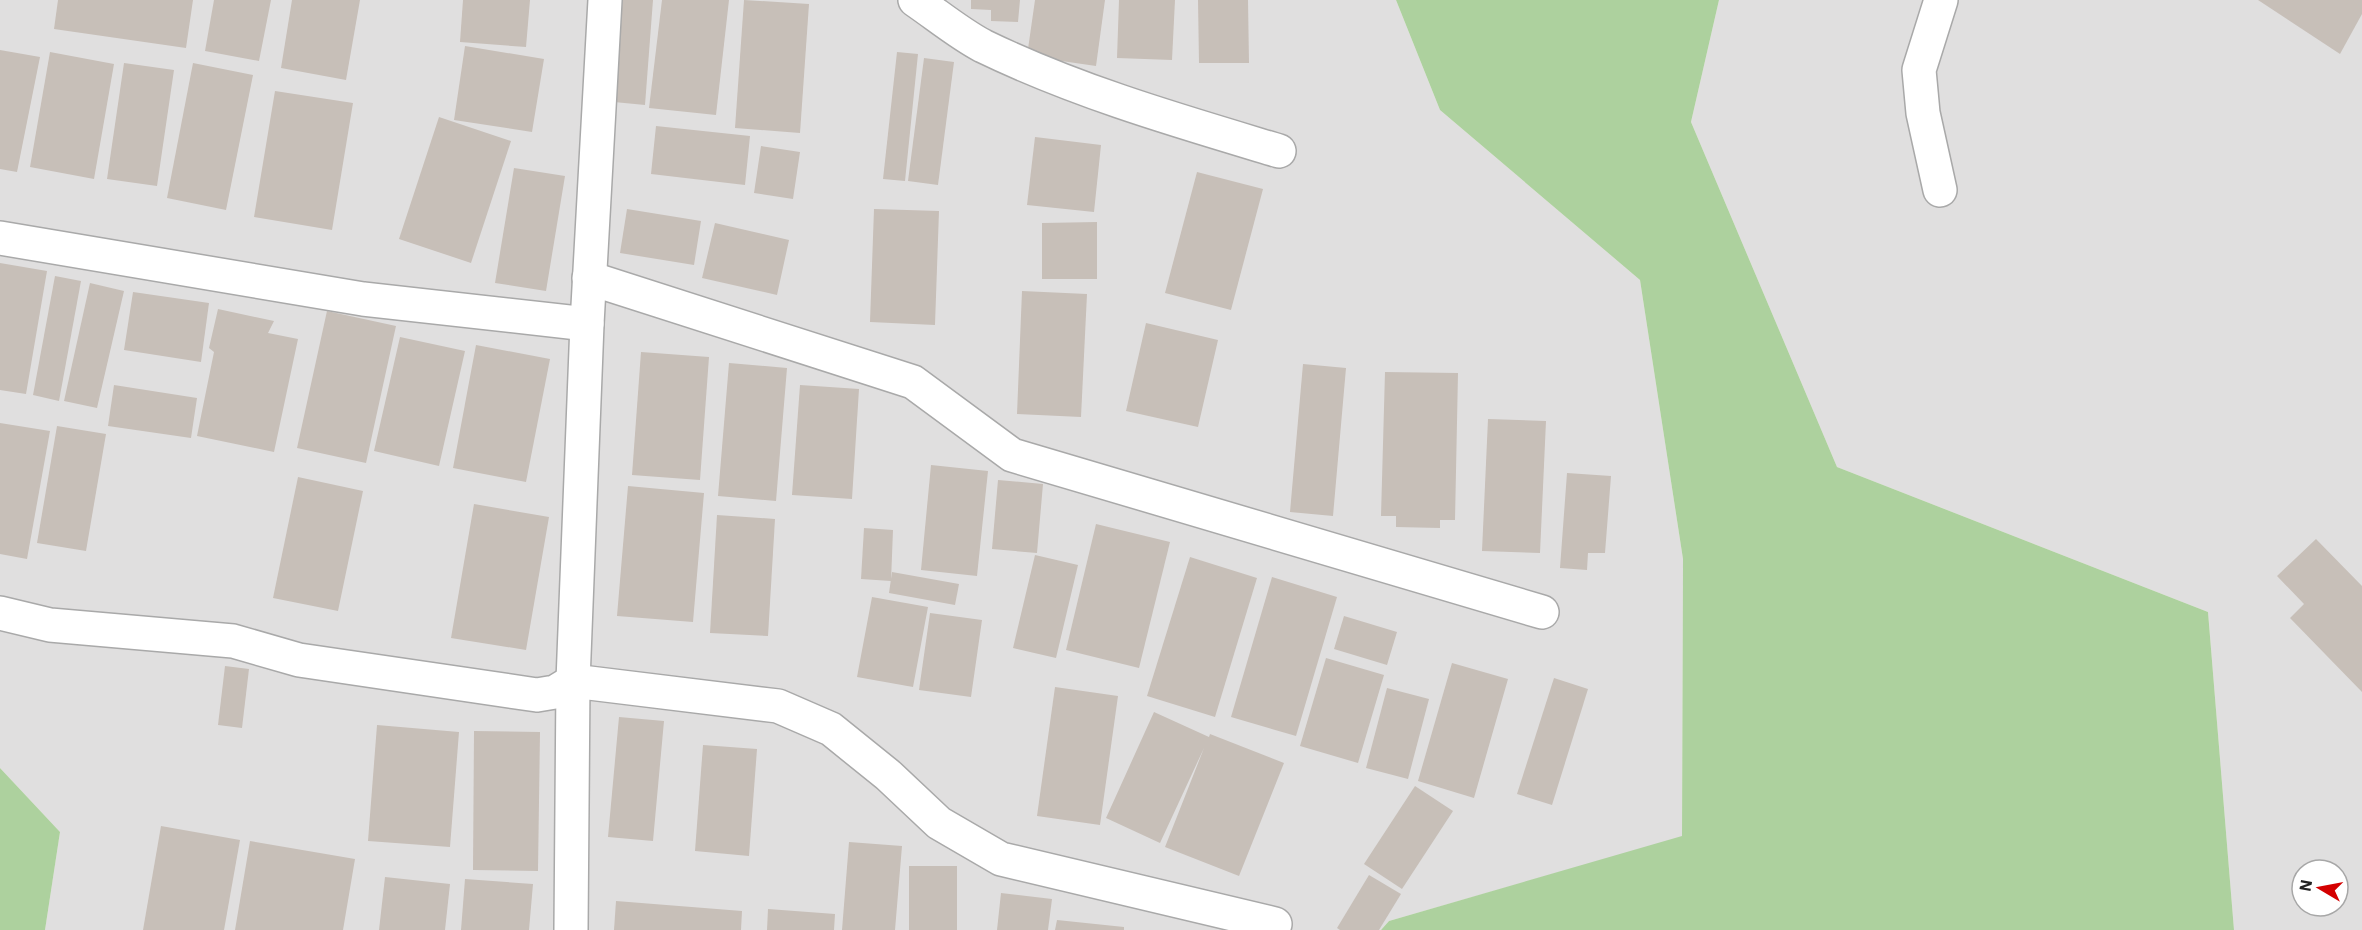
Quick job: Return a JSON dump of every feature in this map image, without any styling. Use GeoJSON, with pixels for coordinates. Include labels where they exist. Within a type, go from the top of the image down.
{"type":"FeatureCollection","features":[{"type":"Feature","properties":{"kind":"street"},"geometry":{"type":"LineString","coordinates":[[572,930],[573,681],[589,278],[605,0]]}},
{"type":"Feature","properties":{"kind":"street"},"geometry":{"type":"LineString","coordinates":[[915,0],[982,45],[1120,103],[1279,152]]}},
{"type":"Feature","properties":{"kind":"street"},"geometry":{"type":"LineString","coordinates":[[1940,190],[1923,112],[1918,70],[1941,0]]}},
{"type":"Feature","properties":{"kind":"street"},"geometry":{"type":"LineString","coordinates":[[0,238],[363,299],[587,324]]}},
{"type":"Feature","properties":{"kind":"street"},"geometry":{"type":"LineString","coordinates":[[589,278],[913,382],[1012,455],[1542,612]]}},
{"type":"Feature","properties":{"kind":"street"},"geometry":{"type":"LineString","coordinates":[[0,613],[50,625],[233,641],[299,660],[537,695],[555,692],[573,681],[778,706],[831,729],[888,775],[939,823],[1001,859],[1275,924]]}},
{"type":"Feature","properties":{"kind":"shaded area"},"geometry":{"type":"Polygon","coordinates":[[[0,0],[1396,0],[1440,110],[1640,280],[1683,559],[1682,837],[1389,921],[1381,930],[45,930],[60,832],[0,768],[0,0]]]}},
{"type":"Feature","properties":{"kind":"shaded area"},"geometry":{"type":"Polygon","coordinates":[[[1719,0],[2362,0],[2362,930],[2234,930],[2208,612],[1837,467],[1691,122],[1719,0]]]}},
{"type":"Feature","properties":{"kind":"green space"},"geometry":{"type":"Polygon","coordinates":[[[1396,0],[1719,0],[1691,122],[1837,467],[2208,612],[2234,930],[1381,930],[1389,921],[1682,836],[1683,559],[1640,280],[1440,110],[1396,0]]]}},
{"type":"Feature","properties":{"kind":"green space"},"geometry":{"type":"Polygon","coordinates":[[[0,768],[60,832],[45,930],[0,930],[0,768]]]}},
{"type":"Feature","properties":{"kind":"building"},"geometry":{"type":"Polygon","coordinates":[[[58,0],[193,0],[186,48],[54,29],[58,0]]]}},
{"type":"Feature","properties":{"kind":"building"},"geometry":{"type":"Polygon","coordinates":[[[214,0],[271,0],[259,61],[205,51],[214,0]]]}},
{"type":"Feature","properties":{"kind":"building"},"geometry":{"type":"Polygon","coordinates":[[[292,0],[360,0],[346,80],[281,68],[292,0]]]}},
{"type":"Feature","properties":{"kind":"building"},"geometry":{"type":"Polygon","coordinates":[[[463,0],[530,0],[526,47],[460,42],[463,0]]]}},
{"type":"Feature","properties":{"kind":"building"},"geometry":{"type":"Polygon","coordinates":[[[622,0],[653,0],[645,105],[614,102],[622,0]]]}},
{"type":"Feature","properties":{"kind":"building"},"geometry":{"type":"Polygon","coordinates":[[[662,0],[729,0],[716,115],[649,108],[662,0]]]}},
{"type":"Feature","properties":{"kind":"building"},"geometry":{"type":"Polygon","coordinates":[[[744,0],[809,4],[800,133],[735,128],[744,0]]]}},
{"type":"Feature","properties":{"kind":"building"},"geometry":{"type":"Polygon","coordinates":[[[971,0],[1020,0],[1018,22],[991,21],[991,10],[971,9],[971,0]]]}},
{"type":"Feature","properties":{"kind":"building"},"geometry":{"type":"Polygon","coordinates":[[[1035,0],[1105,0],[1096,66],[1027,56],[1035,0]]]}},
{"type":"Feature","properties":{"kind":"building"},"geometry":{"type":"Polygon","coordinates":[[[1119,0],[1175,0],[1172,60],[1117,58],[1119,0]]]}},
{"type":"Feature","properties":{"kind":"building"},"geometry":{"type":"Polygon","coordinates":[[[1198,0],[1248,0],[1249,63],[1199,63],[1198,0]]]}},
{"type":"Feature","properties":{"kind":"building"},"geometry":{"type":"Polygon","coordinates":[[[2258,0],[2362,0],[2362,14],[2340,54],[2258,0]]]}},
{"type":"Feature","properties":{"kind":"building"},"geometry":{"type":"Polygon","coordinates":[[[465,46],[544,59],[532,132],[454,120],[465,46]]]}},
{"type":"Feature","properties":{"kind":"building"},"geometry":{"type":"Polygon","coordinates":[[[0,50],[40,57],[17,172],[0,169],[0,50]]]}},
{"type":"Feature","properties":{"kind":"building"},"geometry":{"type":"Polygon","coordinates":[[[50,52],[114,64],[94,179],[30,167],[50,52]]]}},
{"type":"Feature","properties":{"kind":"building"},"geometry":{"type":"Polygon","coordinates":[[[897,52],[918,54],[905,181],[883,179],[897,52]]]}},
{"type":"Feature","properties":{"kind":"building"},"geometry":{"type":"Polygon","coordinates":[[[924,58],[954,62],[938,185],[908,181],[924,58]]]}},
{"type":"Feature","properties":{"kind":"building"},"geometry":{"type":"Polygon","coordinates":[[[124,63],[174,70],[157,186],[107,179],[124,63]]]}},
{"type":"Feature","properties":{"kind":"building"},"geometry":{"type":"Polygon","coordinates":[[[193,63],[253,75],[226,210],[167,198],[193,63]]]}},
{"type":"Feature","properties":{"kind":"building"},"geometry":{"type":"Polygon","coordinates":[[[275,91],[353,103],[332,230],[254,217],[275,91]]]}},
{"type":"Feature","properties":{"kind":"building"},"geometry":{"type":"Polygon","coordinates":[[[439,117],[511,141],[471,263],[399,239],[439,117]]]}},
{"type":"Feature","properties":{"kind":"building"},"geometry":{"type":"Polygon","coordinates":[[[656,126],[750,136],[745,185],[651,174],[656,126]]]}},
{"type":"Feature","properties":{"kind":"building"},"geometry":{"type":"Polygon","coordinates":[[[1035,137],[1101,145],[1094,212],[1027,205],[1035,137]]]}},
{"type":"Feature","properties":{"kind":"building"},"geometry":{"type":"Polygon","coordinates":[[[761,146],[800,152],[793,199],[754,193],[761,146]]]}},
{"type":"Feature","properties":{"kind":"building"},"geometry":{"type":"Polygon","coordinates":[[[514,168],[565,176],[546,291],[495,283],[514,168]]]}},
{"type":"Feature","properties":{"kind":"building"},"geometry":{"type":"Polygon","coordinates":[[[1197,172],[1263,189],[1231,310],[1165,293],[1197,172]]]}},
{"type":"Feature","properties":{"kind":"building"},"geometry":{"type":"Polygon","coordinates":[[[627,209],[701,221],[694,265],[620,253],[627,209]]]}},
{"type":"Feature","properties":{"kind":"building"},"geometry":{"type":"Polygon","coordinates":[[[874,209],[939,211],[935,325],[870,322],[874,209]]]}},
{"type":"Feature","properties":{"kind":"building"},"geometry":{"type":"Polygon","coordinates":[[[1097,222],[1097,279],[1042,279],[1042,223],[1097,222]]]}},
{"type":"Feature","properties":{"kind":"building"},"geometry":{"type":"Polygon","coordinates":[[[715,223],[789,240],[777,295],[702,278],[715,223]]]}},
{"type":"Feature","properties":{"kind":"building"},"geometry":{"type":"Polygon","coordinates":[[[0,263],[47,271],[26,394],[0,390],[0,263]]]}},
{"type":"Feature","properties":{"kind":"building"},"geometry":{"type":"Polygon","coordinates":[[[55,276],[81,281],[59,401],[33,395],[55,276]]]}},
{"type":"Feature","properties":{"kind":"building"},"geometry":{"type":"Polygon","coordinates":[[[90,283],[124,291],[97,408],[64,401],[90,283]]]}},
{"type":"Feature","properties":{"kind":"building"},"geometry":{"type":"Polygon","coordinates":[[[1022,291],[1087,294],[1081,417],[1017,414],[1022,291]]]}},
{"type":"Feature","properties":{"kind":"building"},"geometry":{"type":"Polygon","coordinates":[[[133,292],[209,303],[201,362],[124,350],[133,292]]]}},
{"type":"Feature","properties":{"kind":"building"},"geometry":{"type":"Polygon","coordinates":[[[218,309],[274,321],[268,333],[298,339],[274,452],[197,436],[214,352],[209,348],[218,309]]]}},
{"type":"Feature","properties":{"kind":"building"},"geometry":{"type":"Polygon","coordinates":[[[327,311],[396,326],[366,463],[297,448],[327,311]]]}},
{"type":"Feature","properties":{"kind":"building"},"geometry":{"type":"Polygon","coordinates":[[[1146,323],[1218,340],[1198,427],[1126,411],[1146,323]]]}},
{"type":"Feature","properties":{"kind":"building"},"geometry":{"type":"Polygon","coordinates":[[[400,337],[465,351],[439,466],[374,451],[400,337]]]}},
{"type":"Feature","properties":{"kind":"building"},"geometry":{"type":"Polygon","coordinates":[[[476,345],[550,359],[526,482],[453,468],[476,345]]]}},
{"type":"Feature","properties":{"kind":"building"},"geometry":{"type":"Polygon","coordinates":[[[641,352],[709,357],[700,480],[632,475],[641,352]]]}},
{"type":"Feature","properties":{"kind":"building"},"geometry":{"type":"Polygon","coordinates":[[[729,363],[787,368],[776,501],[718,496],[729,363]]]}},
{"type":"Feature","properties":{"kind":"building"},"geometry":{"type":"Polygon","coordinates":[[[1303,364],[1346,368],[1333,516],[1290,512],[1303,364]]]}},
{"type":"Feature","properties":{"kind":"building"},"geometry":{"type":"Polygon","coordinates":[[[1385,372],[1458,373],[1455,520],[1440,520],[1440,528],[1396,527],[1396,516],[1381,516],[1385,372]]]}},
{"type":"Feature","properties":{"kind":"building"},"geometry":{"type":"Polygon","coordinates":[[[114,385],[197,398],[191,438],[108,426],[114,385]]]}},
{"type":"Feature","properties":{"kind":"building"},"geometry":{"type":"Polygon","coordinates":[[[800,385],[859,389],[852,499],[792,495],[800,385]]]}},
{"type":"Feature","properties":{"kind":"building"},"geometry":{"type":"Polygon","coordinates":[[[1488,419],[1546,421],[1540,553],[1482,551],[1488,419]]]}},
{"type":"Feature","properties":{"kind":"building"},"geometry":{"type":"Polygon","coordinates":[[[0,423],[50,431],[27,559],[0,554],[0,423]]]}},
{"type":"Feature","properties":{"kind":"building"},"geometry":{"type":"Polygon","coordinates":[[[57,426],[106,434],[86,551],[37,543],[57,426]]]}},
{"type":"Feature","properties":{"kind":"building"},"geometry":{"type":"Polygon","coordinates":[[[931,465],[988,471],[977,576],[921,570],[931,465]]]}},
{"type":"Feature","properties":{"kind":"building"},"geometry":{"type":"Polygon","coordinates":[[[1567,473],[1611,476],[1605,553],[1588,553],[1587,570],[1560,568],[1567,473]]]}},
{"type":"Feature","properties":{"kind":"building"},"geometry":{"type":"Polygon","coordinates":[[[298,477],[363,491],[338,611],[273,598],[298,477]]]}},
{"type":"Feature","properties":{"kind":"building"},"geometry":{"type":"Polygon","coordinates":[[[998,480],[1043,484],[1037,553],[992,549],[998,480]]]}},
{"type":"Feature","properties":{"kind":"building"},"geometry":{"type":"Polygon","coordinates":[[[628,486],[704,493],[693,622],[617,616],[628,486]]]}},
{"type":"Feature","properties":{"kind":"building"},"geometry":{"type":"Polygon","coordinates":[[[474,504],[549,517],[526,650],[451,638],[474,504]]]}},
{"type":"Feature","properties":{"kind":"building"},"geometry":{"type":"Polygon","coordinates":[[[717,515],[775,519],[768,636],[710,633],[717,515]]]}},
{"type":"Feature","properties":{"kind":"building"},"geometry":{"type":"Polygon","coordinates":[[[1096,524],[1170,542],[1139,668],[1066,650],[1096,524]]]}},
{"type":"Feature","properties":{"kind":"building"},"geometry":{"type":"Polygon","coordinates":[[[864,528],[893,530],[891,581],[861,579],[864,528]]]}},
{"type":"Feature","properties":{"kind":"building"},"geometry":{"type":"Polygon","coordinates":[[[2316,539],[2362,586],[2362,692],[2290,618],[2304,604],[2277,576],[2316,539]]]}},
{"type":"Feature","properties":{"kind":"building"},"geometry":{"type":"Polygon","coordinates":[[[1035,555],[1078,565],[1056,658],[1013,648],[1035,555]]]}},
{"type":"Feature","properties":{"kind":"building"},"geometry":{"type":"Polygon","coordinates":[[[1190,557],[1257,578],[1215,717],[1147,696],[1190,557]]]}},
{"type":"Feature","properties":{"kind":"building"},"geometry":{"type":"Polygon","coordinates":[[[892,572],[959,584],[955,605],[889,593],[892,572]]]}},
{"type":"Feature","properties":{"kind":"building"},"geometry":{"type":"Polygon","coordinates":[[[1272,577],[1337,597],[1296,736],[1231,717],[1272,577]]]}},
{"type":"Feature","properties":{"kind":"building"},"geometry":{"type":"Polygon","coordinates":[[[872,597],[928,607],[913,687],[857,677],[872,597]]]}},
{"type":"Feature","properties":{"kind":"building"},"geometry":{"type":"Polygon","coordinates":[[[930,613],[982,620],[971,697],[919,690],[930,613]]]}},
{"type":"Feature","properties":{"kind":"building"},"geometry":{"type":"Polygon","coordinates":[[[1344,616],[1397,632],[1387,665],[1334,649],[1344,616]]]}},
{"type":"Feature","properties":{"kind":"building"},"geometry":{"type":"Polygon","coordinates":[[[1326,658],[1384,675],[1358,763],[1300,746],[1326,658]]]}},
{"type":"Feature","properties":{"kind":"building"},"geometry":{"type":"Polygon","coordinates":[[[1452,663],[1508,679],[1474,798],[1418,781],[1452,663]]]}},
{"type":"Feature","properties":{"kind":"building"},"geometry":{"type":"Polygon","coordinates":[[[225,666],[249,669],[242,728],[218,725],[225,666]]]}},
{"type":"Feature","properties":{"kind":"building"},"geometry":{"type":"Polygon","coordinates":[[[1554,678],[1588,689],[1552,805],[1517,794],[1554,678]]]}},
{"type":"Feature","properties":{"kind":"building"},"geometry":{"type":"Polygon","coordinates":[[[1055,687],[1118,696],[1100,825],[1037,816],[1055,687]]]}},
{"type":"Feature","properties":{"kind":"building"},"geometry":{"type":"Polygon","coordinates":[[[1387,688],[1429,699],[1408,779],[1366,768],[1387,688]]]}},
{"type":"Feature","properties":{"kind":"building"},"geometry":{"type":"Polygon","coordinates":[[[1154,712],[1209,737],[1210,734],[1284,763],[1239,876],[1165,847],[1204,748],[1160,843],[1106,818],[1154,712]]]}},
{"type":"Feature","properties":{"kind":"building"},"geometry":{"type":"Polygon","coordinates":[[[619,717],[664,721],[653,841],[608,837],[619,717]]]}},
{"type":"Feature","properties":{"kind":"building"},"geometry":{"type":"Polygon","coordinates":[[[377,725],[459,732],[450,847],[368,841],[377,725]]]}},
{"type":"Feature","properties":{"kind":"building"},"geometry":{"type":"Polygon","coordinates":[[[474,731],[540,732],[538,871],[473,870],[474,731]]]}},
{"type":"Feature","properties":{"kind":"building"},"geometry":{"type":"Polygon","coordinates":[[[703,745],[757,749],[749,856],[695,851],[703,745]]]}},
{"type":"Feature","properties":{"kind":"building"},"geometry":{"type":"Polygon","coordinates":[[[1415,786],[1453,811],[1402,889],[1364,864],[1415,786]]]}},
{"type":"Feature","properties":{"kind":"building"},"geometry":{"type":"Polygon","coordinates":[[[161,826],[240,840],[224,930],[143,930],[161,826]]]}},
{"type":"Feature","properties":{"kind":"building"},"geometry":{"type":"Polygon","coordinates":[[[250,841],[355,859],[343,930],[235,930],[250,841]]]}},
{"type":"Feature","properties":{"kind":"building"},"geometry":{"type":"Polygon","coordinates":[[[849,842],[902,846],[895,930],[842,930],[849,842]]]}},
{"type":"Feature","properties":{"kind":"building"},"geometry":{"type":"Polygon","coordinates":[[[909,866],[957,866],[957,930],[909,930],[909,866]]]}},
{"type":"Feature","properties":{"kind":"building"},"geometry":{"type":"Polygon","coordinates":[[[1369,875],[1401,894],[1379,930],[1340,930],[1337,928],[1369,875]]]}},
{"type":"Feature","properties":{"kind":"building"},"geometry":{"type":"Polygon","coordinates":[[[385,877],[450,884],[445,930],[379,930],[385,877]]]}},
{"type":"Feature","properties":{"kind":"building"},"geometry":{"type":"Polygon","coordinates":[[[465,879],[533,884],[529,930],[461,930],[465,879]]]}},
{"type":"Feature","properties":{"kind":"building"},"geometry":{"type":"Polygon","coordinates":[[[1001,893],[1052,899],[1048,930],[997,930],[1001,893]]]}},
{"type":"Feature","properties":{"kind":"building"},"geometry":{"type":"Polygon","coordinates":[[[616,901],[742,911],[741,930],[614,930],[616,901]]]}},
{"type":"Feature","properties":{"kind":"building"},"geometry":{"type":"Polygon","coordinates":[[[768,909],[835,914],[834,930],[767,930],[768,909]]]}},
{"type":"Feature","properties":{"kind":"building"},"geometry":{"type":"Polygon","coordinates":[[[1057,920],[1124,927],[1124,930],[1055,930],[1057,920]]]}}]}
